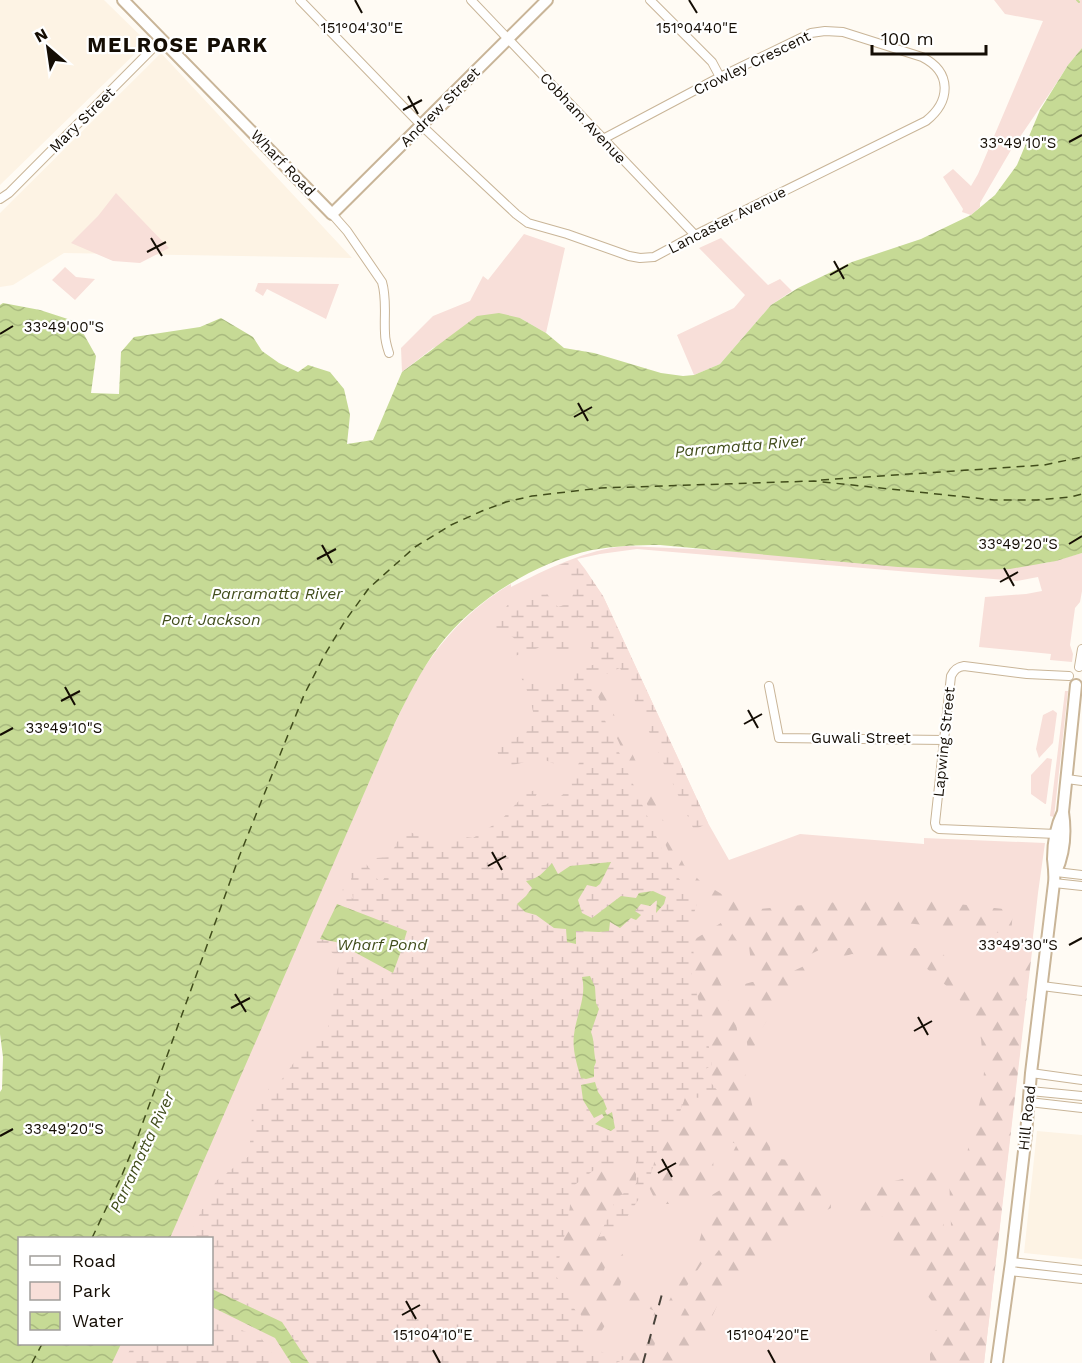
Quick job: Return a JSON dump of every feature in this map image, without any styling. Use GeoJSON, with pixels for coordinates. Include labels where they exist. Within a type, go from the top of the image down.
{"type":"FeatureCollection","features":[{"type":"Feature","properties":{"kind":"street","name":"Wharf Road"},"geometry":{"type":"LineString","coordinates":[[123,0],[347,231],[382,282],[386,303],[385,334],[388,353]]}},
{"type":"Feature","properties":{"kind":"street","name":"Lancaster Avenue"},"geometry":{"type":"LineString","coordinates":[[300,0],[422,126],[516,214],[528,223],[640,258],[654,258],[695,235],[926,120],[936,113],[942,103],[945,91],[940,70]]}},
{"type":"Feature","properties":{"kind":"street","name":"Cobham Avenue"},"geometry":{"type":"LineString","coordinates":[[471,0],[695,235]]}},
{"type":"Feature","properties":{"kind":"street","name":"Andrew Street"},"geometry":{"type":"LineString","coordinates":[[332,214],[547,0]]}},
{"type":"Feature","properties":{"kind":"street"},"geometry":{"type":"LineString","coordinates":[[650,0],[712,62],[720,77]]}},
{"type":"Feature","properties":{"kind":"street","name":"Crowley Crescent"},"geometry":{"type":"LineString","coordinates":[[603,139],[720,77],[811,33],[843,32],[922,57],[933,62],[940,70]]}},
{"type":"Feature","properties":{"kind":"street","name":"Mary Street"},"geometry":{"type":"LineString","coordinates":[[0,200],[162,39]]}},
{"type":"Feature","properties":{"kind":"street"},"geometry":{"type":"LineString","coordinates":[[1076,682],[1072,670],[1081,668],[1082,649]]}},
{"type":"Feature","properties":{"kind":"street","name":"Lapwing Street"},"geometry":{"type":"LineString","coordinates":[[1056,834],[939,829],[936,827],[951,676],[958,668],[964,666],[1076,682]]}},
{"type":"Feature","properties":{"kind":"street","name":"Hill Road"},"geometry":{"type":"LineString","coordinates":[[997,1363],[1055,878],[1061,860],[1065,825],[1063,812],[1076,682]]}},
{"type":"Feature","properties":{"kind":"street","name":"Guwali Street"},"geometry":{"type":"LineString","coordinates":[[769,687],[778,738],[944,740]]}},
{"type":"Feature","properties":{"kind":"street"},"geometry":{"type":"LineString","coordinates":[[1067,779],[1082,781]]}},
{"type":"Feature","properties":{"kind":"street","name":"Hill Road"},"geometry":{"type":"LineString","coordinates":[[1055,878],[1053,860],[1056,834],[1063,812]]}},
{"type":"Feature","properties":{"kind":"street"},"geometry":{"type":"LineString","coordinates":[[1055,878],[1082,875]]}},
{"type":"Feature","properties":{"kind":"street"},"geometry":{"type":"LineString","coordinates":[[1055,878],[1082,886]]}},
{"type":"Feature","properties":{"kind":"street"},"geometry":{"type":"LineString","coordinates":[[1042,986],[1082,991]]}},
{"type":"Feature","properties":{"kind":"street"},"geometry":{"type":"LineString","coordinates":[[1031,1073],[1082,1080]]}},
{"type":"Feature","properties":{"kind":"street"},"geometry":{"type":"LineString","coordinates":[[1030,1097],[1082,1096]]}},
{"type":"Feature","properties":{"kind":"street"},"geometry":{"type":"LineString","coordinates":[[1030,1097],[1082,1108]]}},
{"type":"Feature","properties":{"kind":"street"},"geometry":{"type":"LineString","coordinates":[[1010,1266],[1082,1270]]}},
{"type":"Feature","properties":{"kind":"street"},"geometry":{"type":"LineString","coordinates":[[1010,1266],[1082,1279]]}},
{"type":"Feature","properties":{"kind":"shaded area"},"geometry":{"type":"Polygon","coordinates":[[[0,0],[104,0],[147,42],[0,185],[0,0]]]}},
{"type":"Feature","properties":{"kind":"shaded area"},"geometry":{"type":"Polygon","coordinates":[[[161,53],[352,258],[64,253],[13,285],[0,287],[0,213],[161,53]]]}},
{"type":"Feature","properties":{"kind":"shaded area"},"geometry":{"type":"Polygon","coordinates":[[[1037,1131],[1082,1135],[1082,1259],[1024,1253],[1037,1131]]]}},
{"type":"Feature","properties":{"kind":"green space"},"geometry":{"type":"Polygon","coordinates":[[[994,0],[1082,0],[1082,48],[1011,150],[980,203],[980,207],[971,215],[962,212],[963,209],[943,177],[953,169],[971,186],[1043,21],[1005,14],[994,0]]]}},
{"type":"Feature","properties":{"kind":"green space"},"geometry":{"type":"Polygon","coordinates":[[[116,193],[169,248],[140,263],[113,261],[71,243],[98,216],[116,193]]]}},
{"type":"Feature","properties":{"kind":"green space"},"geometry":{"type":"Polygon","coordinates":[[[524,234],[565,248],[546,333],[520,318],[433,348],[402,372],[401,348],[433,316],[470,301],[483,276],[488,280],[524,234]]]}},
{"type":"Feature","properties":{"kind":"green space"},"geometry":{"type":"Polygon","coordinates":[[[721,238],[768,285],[780,279],[792,291],[771,305],[720,364],[694,375],[677,335],[734,308],[745,295],[699,248],[721,238]]]}},
{"type":"Feature","properties":{"kind":"green space"},"geometry":{"type":"Polygon","coordinates":[[[65,267],[76,277],[95,279],[75,300],[52,280],[65,267]]]}},
{"type":"Feature","properties":{"kind":"green space"},"geometry":{"type":"Polygon","coordinates":[[[258,283],[339,284],[326,319],[267,289],[263,296],[255,291],[258,283]]]}},
{"type":"Feature","properties":{"kind":"green space"},"geometry":{"type":"Polygon","coordinates":[[[626,546],[715,550],[970,570],[1046,563],[1082,553],[1082,591],[1080,602],[1075,608],[1070,645],[1073,654],[1072,662],[1050,660],[1051,654],[979,647],[985,597],[1042,591],[1038,577],[1017,581],[637,549],[577,559],[603,596],[708,823],[729,860],[800,834],[924,844],[924,838],[1045,843],[984,1363],[111,1363],[120,1345],[213,1345],[213,1237],[167,1237],[394,725],[424,668],[445,640],[469,615],[511,584],[511,587],[552,567],[611,548],[626,546]]]}},
{"type":"Feature","properties":{"kind":"green space"},"geometry":{"type":"Polygon","coordinates":[[[577,559],[603,596],[708,823],[694,830],[620,668],[588,682],[668,863],[697,904],[684,939],[692,941],[694,956],[689,964],[706,1030],[712,1065],[698,1074],[712,1084],[721,1095],[702,1098],[685,1097],[676,1124],[662,1132],[648,1185],[616,1234],[599,1237],[616,1199],[636,1184],[636,1156],[623,1167],[598,1167],[572,1187],[568,1220],[557,1268],[554,1272],[579,1317],[587,1345],[606,1354],[629,1357],[616,1363],[309,1363],[282,1322],[213,1290],[213,1237],[188,1237],[216,1181],[249,1156],[252,1116],[271,1085],[280,1082],[305,1047],[328,1027],[340,958],[316,942],[320,939],[336,942],[393,973],[407,931],[337,904],[343,889],[353,899],[350,867],[361,857],[381,884],[387,873],[376,858],[390,857],[403,829],[435,843],[445,843],[453,835],[473,838],[501,820],[526,793],[539,789],[532,804],[543,805],[553,801],[572,787],[571,778],[590,742],[583,744],[571,762],[562,765],[541,758],[501,768],[497,749],[529,730],[534,716],[530,698],[521,677],[542,682],[574,683],[575,669],[597,664],[579,617],[571,623],[568,659],[547,645],[509,658],[514,638],[495,627],[509,602],[541,593],[547,594],[558,607],[570,603],[575,589],[559,565],[577,559]],[[584,985],[575,1054],[581,1078],[586,1079],[594,1076],[596,1062],[591,1032],[596,999],[595,987],[584,985]]]}},
{"type":"Feature","properties":{"kind":"green space"},"geometry":{"type":"Polygon","coordinates":[[[597,678],[684,865],[700,881],[748,910],[893,897],[1013,910],[1011,934],[905,923],[874,927],[833,943],[767,976],[748,975],[751,963],[744,931],[726,909],[703,893],[672,859],[591,681],[597,678]]]}},
{"type":"Feature","properties":{"kind":"green space"},"geometry":{"type":"Polygon","coordinates":[[[1065,691],[1068,691],[1054,817],[1050,816],[1065,691]]]}},
{"type":"Feature","properties":{"kind":"green space"},"geometry":{"type":"Polygon","coordinates":[[[1053,710],[1057,713],[1053,743],[1039,758],[1036,749],[1043,715],[1053,710]]]}},
{"type":"Feature","properties":{"kind":"green space"},"geometry":{"type":"Polygon","coordinates":[[[1047,758],[1052,759],[1045,804],[1031,794],[1031,775],[1047,758]]]}},
{"type":"Feature","properties":{"kind":"green space"},"geometry":{"type":"Polygon","coordinates":[[[724,921],[741,947],[733,957],[713,967],[734,1013],[755,1117],[770,1146],[771,1160],[796,1161],[820,1175],[830,1189],[831,1208],[802,1223],[726,1286],[691,1363],[616,1363],[641,1349],[655,1311],[617,1296],[610,1317],[598,1337],[586,1330],[574,1295],[557,1268],[568,1220],[572,1187],[598,1167],[623,1167],[636,1155],[636,1184],[616,1199],[600,1236],[616,1234],[600,1282],[613,1284],[612,1265],[630,1246],[620,1286],[662,1307],[652,1358],[659,1359],[694,1290],[705,1287],[715,1255],[750,1210],[755,1197],[705,1259],[674,1305],[669,1301],[698,1246],[712,1195],[725,1187],[717,1185],[737,1144],[725,1140],[711,1141],[714,1187],[684,1204],[657,1204],[648,1185],[662,1132],[676,1124],[685,1097],[702,1098],[712,1084],[698,1074],[712,1064],[689,964],[694,956],[692,941],[724,921]]]}},
{"type":"Feature","properties":{"kind":"green space"},"geometry":{"type":"Polygon","coordinates":[[[877,942],[941,952],[977,993],[1006,971],[1033,943],[984,1363],[930,1363],[930,1334],[941,1327],[941,1313],[927,1295],[904,1256],[882,1234],[894,1219],[857,1211],[864,1184],[878,1185],[931,1172],[940,1184],[938,1195],[944,1227],[951,1226],[949,1176],[959,1169],[964,1171],[982,1094],[984,1072],[981,1039],[973,1015],[950,989],[925,967],[899,960],[873,957],[877,942]]]}},
{"type":"Feature","properties":{"kind":"green space"},"geometry":{"type":"Polygon","coordinates":[[[870,943],[867,956],[852,954],[819,964],[807,972],[775,1008],[760,1031],[749,1061],[743,1007],[745,984],[770,982],[836,951],[870,943]]]}},
{"type":"Feature","properties":{"kind":"green space"},"geometry":{"type":"Polygon","coordinates":[[[213,1318],[261,1338],[279,1363],[123,1363],[132,1345],[213,1345],[213,1318]]]}},
{"type":"Feature","properties":{"kind":"water","name":"Port Jackson"},"geometry":{"type":"Polygon","coordinates":[[[1082,48],[1082,553],[1056,561],[1010,569],[963,570],[898,567],[660,545],[626,546],[592,550],[549,564],[508,585],[488,599],[453,629],[439,646],[420,674],[394,725],[170,1237],[18,1237],[18,1345],[121,1345],[112,1363],[0,1363],[0,1092],[3,1057],[0,1034],[0,305],[3,303],[40,310],[77,322],[96,356],[91,393],[119,394],[121,352],[134,337],[200,327],[221,318],[253,337],[262,351],[279,363],[298,372],[308,365],[330,372],[344,389],[350,415],[347,444],[373,440],[402,372],[477,316],[499,313],[520,318],[546,333],[564,348],[594,353],[661,373],[694,375],[720,364],[771,305],[798,288],[852,262],[921,239],[971,215],[995,195],[1017,165],[1040,110],[1068,65],[1082,48]]]}},
{"type":"Feature","properties":{"kind":"water"},"geometry":{"type":"Polygon","coordinates":[[[611,862],[600,884],[596,887],[587,885],[578,900],[582,913],[592,918],[621,896],[636,898],[639,893],[653,891],[666,897],[664,904],[656,913],[657,900],[650,906],[641,904],[635,911],[641,915],[636,920],[631,918],[620,928],[610,922],[609,931],[576,931],[576,944],[567,942],[566,929],[554,928],[536,915],[525,912],[517,904],[532,888],[526,881],[537,877],[552,863],[558,874],[570,866],[611,862]]]}},
{"type":"Feature","properties":{"kind":"water","name":"Wharf Pond"},"geometry":{"type":"Polygon","coordinates":[[[337,904],[407,931],[393,973],[336,942],[320,939],[337,904]]]}},
{"type":"Feature","properties":{"kind":"water"},"geometry":{"type":"Polygon","coordinates":[[[590,976],[595,987],[596,1003],[599,1009],[591,1032],[596,1062],[594,1077],[586,1079],[581,1078],[575,1057],[574,1040],[583,992],[582,977],[590,976]]]}},
{"type":"Feature","properties":{"kind":"water"},"geometry":{"type":"Polygon","coordinates":[[[595,1082],[607,1109],[605,1111],[607,1115],[612,1112],[615,1128],[611,1131],[595,1124],[604,1117],[602,1114],[594,1118],[583,1100],[581,1085],[595,1082]]]}},
{"type":"Feature","properties":{"kind":"water"},"geometry":{"type":"Polygon","coordinates":[[[213,1289],[282,1322],[309,1363],[291,1363],[275,1338],[213,1307],[213,1289]]]}},
{"type":"Feature","properties":{"kind":"ferry route"},"geometry":{"type":"LineString","coordinates":[[821,480],[1044,465],[1082,457]]}},
{"type":"Feature","properties":{"kind":"ferry route"},"geometry":{"type":"LineString","coordinates":[[92,1237],[138,1136],[239,857],[304,695],[345,621],[369,588],[415,547],[451,525],[506,502],[532,496],[601,488],[814,481],[994,500],[1037,500],[1082,494]]}},
{"type":"Feature","properties":{"kind":"ferry route"},"geometry":{"type":"LineString","coordinates":[[32,1363],[41,1345]]}},
{"type":"Feature","properties":{"kind":"railway"},"geometry":{"type":"LineString","coordinates":[[643,1363],[662,1294]]}},
{"type":"Feature","properties":{"kind":"district","name":"MELROSE PARK"},"geometry":{"type":"Point","coordinates":[178,44]}},
{"type":"Feature","properties":{"kind":"water label","name":"Parramatta River"},"geometry":{"type":"Point","coordinates":[740,446]}},
{"type":"Feature","properties":{"kind":"water label","name":"Parramatta River"},"geometry":{"type":"Point","coordinates":[277,593]}},
{"type":"Feature","properties":{"kind":"water label","name":"Parramatta River"},"geometry":{"type":"Point","coordinates":[142,1152]}}]}
